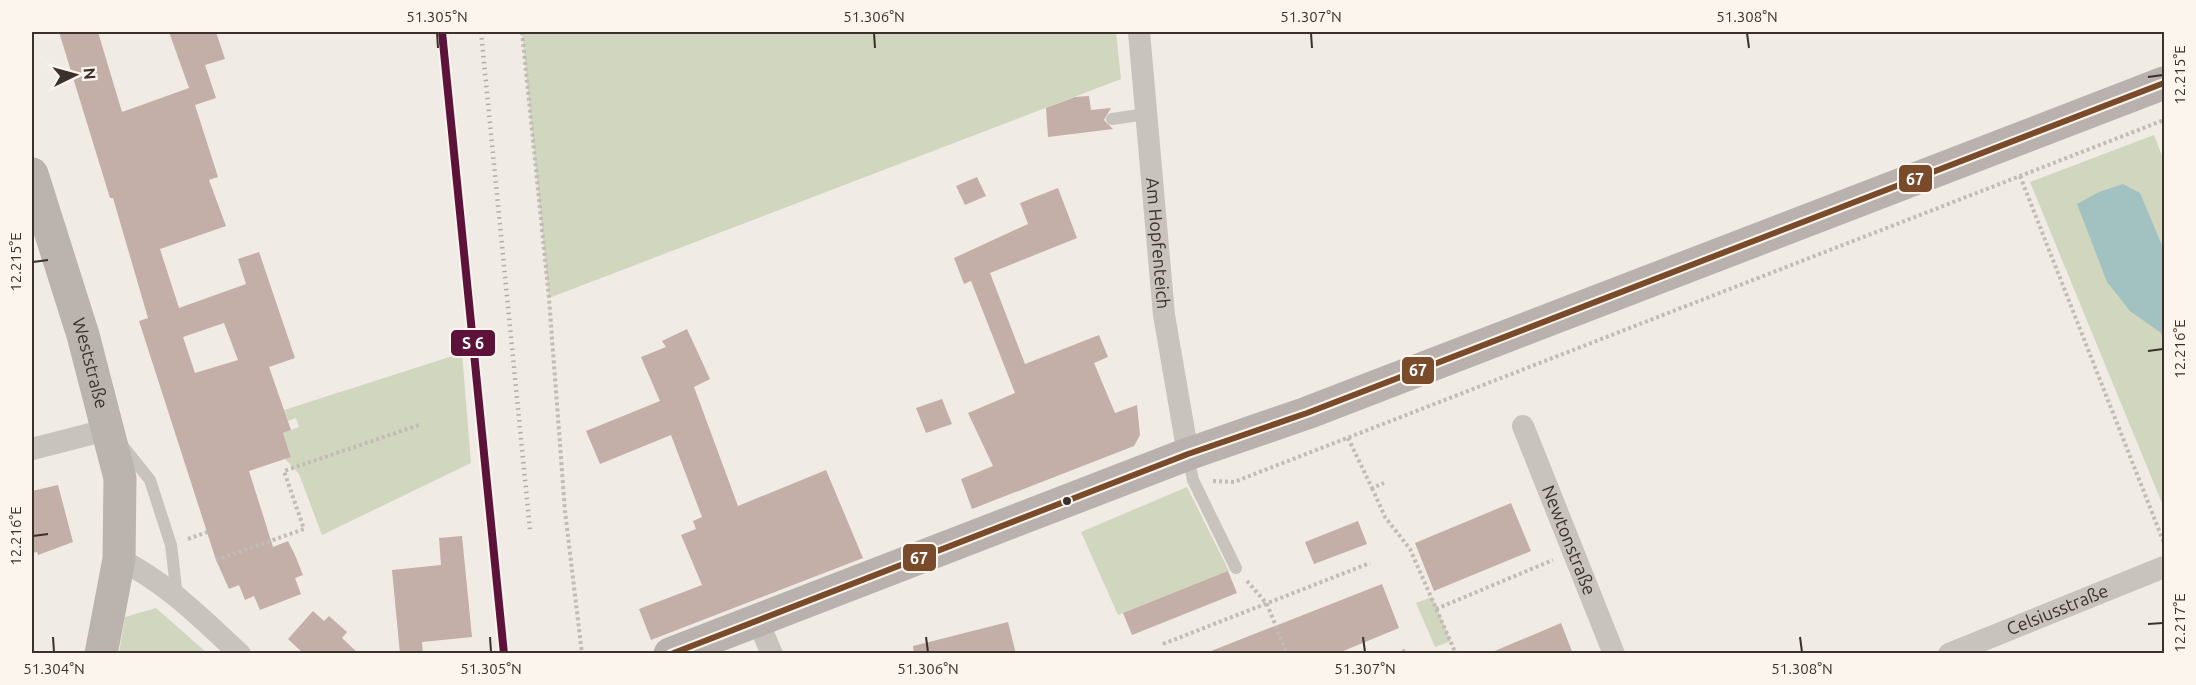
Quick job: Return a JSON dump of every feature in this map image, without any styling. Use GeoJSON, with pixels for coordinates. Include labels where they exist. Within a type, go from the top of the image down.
{"type":"FeatureCollection","features":[{"type":"Feature","properties":{"kind":"main road"},"geometry":{"type":"LineString","coordinates":[[670,654],[757,619],[1190,467],[1307,413],[2164,83]]}},
{"type":"Feature","properties":{"kind":"main road","name":"Weststraße"},"geometry":{"type":"LineString","coordinates":[[32,174],[110,429],[120,478],[119,559],[101,654]]}},
{"type":"Feature","properties":{"kind":"street","name":"Am Hopfenteich"},"geometry":{"type":"LineString","coordinates":[[1139,32],[1164,315],[1190,467]]}},
{"type":"Feature","properties":{"kind":"street","name":"Newtonstraße"},"geometry":{"type":"LineString","coordinates":[[1523,426],[1614,654]]}},
{"type":"Feature","properties":{"kind":"street"},"geometry":{"type":"LineString","coordinates":[[32,449],[110,429]]}},
{"type":"Feature","properties":{"kind":"street"},"geometry":{"type":"LineString","coordinates":[[119,559],[143,571],[177,596],[240,654]]}},
{"type":"Feature","properties":{"kind":"street","name":"Celsiusstraße"},"geometry":{"type":"LineString","coordinates":[[1949,654],[2164,567]]}},
{"type":"Feature","properties":{"kind":"street"},"geometry":{"type":"LineString","coordinates":[[757,619],[772,654]]}},
{"type":"Feature","properties":{"kind":"lane"},"geometry":{"type":"LineString","coordinates":[[1112,119],[1146,114]]}},
{"type":"Feature","properties":{"kind":"lane"},"geometry":{"type":"LineString","coordinates":[[110,429],[150,480],[171,545],[177,596]]}},
{"type":"Feature","properties":{"kind":"lane"},"geometry":{"type":"LineString","coordinates":[[1190,467],[1236,568]]}},
{"type":"Feature","properties":{"kind":"path"},"geometry":{"type":"LineString","coordinates":[[522,32],[549,298],[565,511],[582,654]]}},
{"type":"Feature","properties":{"kind":"path"},"geometry":{"type":"LineString","coordinates":[[1190,467],[1234,482],[2164,120]]}},
{"type":"Feature","properties":{"kind":"path"},"geometry":{"type":"LineString","coordinates":[[2020,176],[2164,543]]}},
{"type":"Feature","properties":{"kind":"path"},"geometry":{"type":"LineString","coordinates":[[216,560],[304,530],[284,471],[419,425]]}},
{"type":"Feature","properties":{"kind":"path"},"geometry":{"type":"LineString","coordinates":[[1348,438],[1385,517],[1410,549],[1456,654]]}},
{"type":"Feature","properties":{"kind":"path"},"geometry":{"type":"LineString","coordinates":[[1372,488],[1384,483]]}},
{"type":"Feature","properties":{"kind":"path"},"geometry":{"type":"LineString","coordinates":[[1437,609],[1573,552]]}},
{"type":"Feature","properties":{"kind":"path"},"geometry":{"type":"LineString","coordinates":[[1163,644],[1371,563]]}},
{"type":"Feature","properties":{"kind":"path"},"geometry":{"type":"LineString","coordinates":[[1236,568],[1267,604],[1287,654]]}},
{"type":"Feature","properties":{"kind":"path"},"geometry":{"type":"LineString","coordinates":[[1397,654],[1407,650]]}},
{"type":"Feature","properties":{"kind":"green space"},"geometry":{"type":"Polygon","coordinates":[[[522,32],[1116,32],[1121,79],[549,298],[522,32]]]}},
{"type":"Feature","properties":{"kind":"green space"},"geometry":{"type":"Polygon","coordinates":[[[2154,135],[2164,161],[2164,508],[2030,182],[2154,135]]]}},
{"type":"Feature","properties":{"kind":"green space"},"geometry":{"type":"Polygon","coordinates":[[[462,353],[471,463],[322,535],[299,474],[285,459],[291,456],[283,433],[299,427],[296,418],[288,421],[284,410],[462,353]]]}},
{"type":"Feature","properties":{"kind":"green space"},"geometry":{"type":"Polygon","coordinates":[[[1187,487],[1229,571],[1118,615],[1081,532],[1187,487]]]}},
{"type":"Feature","properties":{"kind":"green space"},"geometry":{"type":"Polygon","coordinates":[[[1432,597],[1451,641],[1435,647],[1416,603],[1432,597]]]}},
{"type":"Feature","properties":{"kind":"green space"},"geometry":{"type":"Polygon","coordinates":[[[156,608],[207,653],[119,653],[125,617],[156,608]]]}},
{"type":"Feature","properties":{"kind":"water"},"geometry":{"type":"Polygon","coordinates":[[[2123,184],[2140,193],[2164,250],[2164,344],[2161,333],[2130,311],[2107,282],[2077,204],[2099,192],[2123,184]]]}},
{"type":"Feature","properties":{"kind":"building"},"geometry":{"type":"Polygon","coordinates":[[[59,32],[98,32],[122,112],[189,88],[169,32],[216,32],[225,59],[205,65],[216,98],[195,105],[218,177],[209,180],[226,226],[160,249],[179,308],[246,284],[238,259],[259,252],[295,358],[269,367],[291,430],[283,433],[291,457],[249,471],[273,547],[288,541],[295,555],[303,575],[295,578],[301,594],[260,610],[254,596],[245,600],[239,585],[229,589],[216,560],[139,321],[148,318],[113,198],[110,198],[59,32]],[[224,323],[183,337],[195,373],[238,360],[224,323]]]}},
{"type":"Feature","properties":{"kind":"building"},"geometry":{"type":"Polygon","coordinates":[[[1089,96],[1091,110],[1111,108],[1104,120],[1113,129],[1048,137],[1046,108],[1075,97],[1089,96]]]}},
{"type":"Feature","properties":{"kind":"building"},"geometry":{"type":"Polygon","coordinates":[[[977,177],[986,196],[965,205],[956,186],[977,177]]]}},
{"type":"Feature","properties":{"kind":"building"},"geometry":{"type":"Polygon","coordinates":[[[1058,188],[1077,238],[990,273],[1025,364],[1099,335],[1108,357],[1094,363],[1115,413],[1137,405],[1140,435],[1134,446],[972,509],[961,479],[993,466],[968,413],[1015,393],[971,281],[964,284],[954,258],[1028,224],[1020,203],[1058,188]]]}},
{"type":"Feature","properties":{"kind":"building"},"geometry":{"type":"Polygon","coordinates":[[[687,329],[710,379],[694,387],[738,506],[826,470],[863,558],[651,640],[639,609],[702,585],[681,535],[696,529],[693,521],[702,517],[671,435],[600,464],[586,431],[660,401],[641,357],[666,347],[662,341],[687,329]]]}},
{"type":"Feature","properties":{"kind":"building"},"geometry":{"type":"Polygon","coordinates":[[[942,399],[952,424],[926,433],[916,408],[942,399]]]}},
{"type":"Feature","properties":{"kind":"building"},"geometry":{"type":"Polygon","coordinates":[[[58,485],[73,542],[38,555],[37,552],[32,553],[32,491],[58,485]]]}},
{"type":"Feature","properties":{"kind":"building"},"geometry":{"type":"Polygon","coordinates":[[[1511,503],[1531,551],[1434,591],[1415,543],[1511,503]]]}},
{"type":"Feature","properties":{"kind":"building"},"geometry":{"type":"Polygon","coordinates":[[[1358,521],[1367,544],[1314,564],[1305,542],[1358,521]]]}},
{"type":"Feature","properties":{"kind":"building"},"geometry":{"type":"Polygon","coordinates":[[[462,536],[472,637],[422,642],[423,654],[400,654],[392,570],[441,565],[439,538],[462,536]]]}},
{"type":"Feature","properties":{"kind":"building"},"geometry":{"type":"Polygon","coordinates":[[[1228,571],[1237,593],[1132,635],[1123,613],[1228,571]]]}},
{"type":"Feature","properties":{"kind":"building"},"geometry":{"type":"Polygon","coordinates":[[[1382,584],[1399,628],[1336,654],[1211,654],[1211,651],[1382,584]]]}},
{"type":"Feature","properties":{"kind":"building"},"geometry":{"type":"Polygon","coordinates":[[[313,611],[324,621],[329,616],[347,632],[342,638],[359,654],[304,654],[288,639],[313,611]]]}},
{"type":"Feature","properties":{"kind":"building"},"geometry":{"type":"Polygon","coordinates":[[[1008,622],[1016,654],[914,654],[913,646],[1008,622]]]}},
{"type":"Feature","properties":{"kind":"building"},"geometry":{"type":"Polygon","coordinates":[[[1561,623],[1573,654],[1490,654],[1490,653],[1561,623]]]}},
{"type":"Feature","properties":{"kind":"railway"},"geometry":{"type":"LineString","coordinates":[[481,32],[530,530]]}},
{"type":"Feature","properties":{"kind":"transit line"},"geometry":{"type":"LineString","coordinates":[[442,32],[504,654]]}},
{"type":"Feature","properties":{"kind":"transit line","name":"67"},"geometry":{"type":"LineString","coordinates":[[671,654],[1188,454],[1307,413],[2164,83]]}}]}
